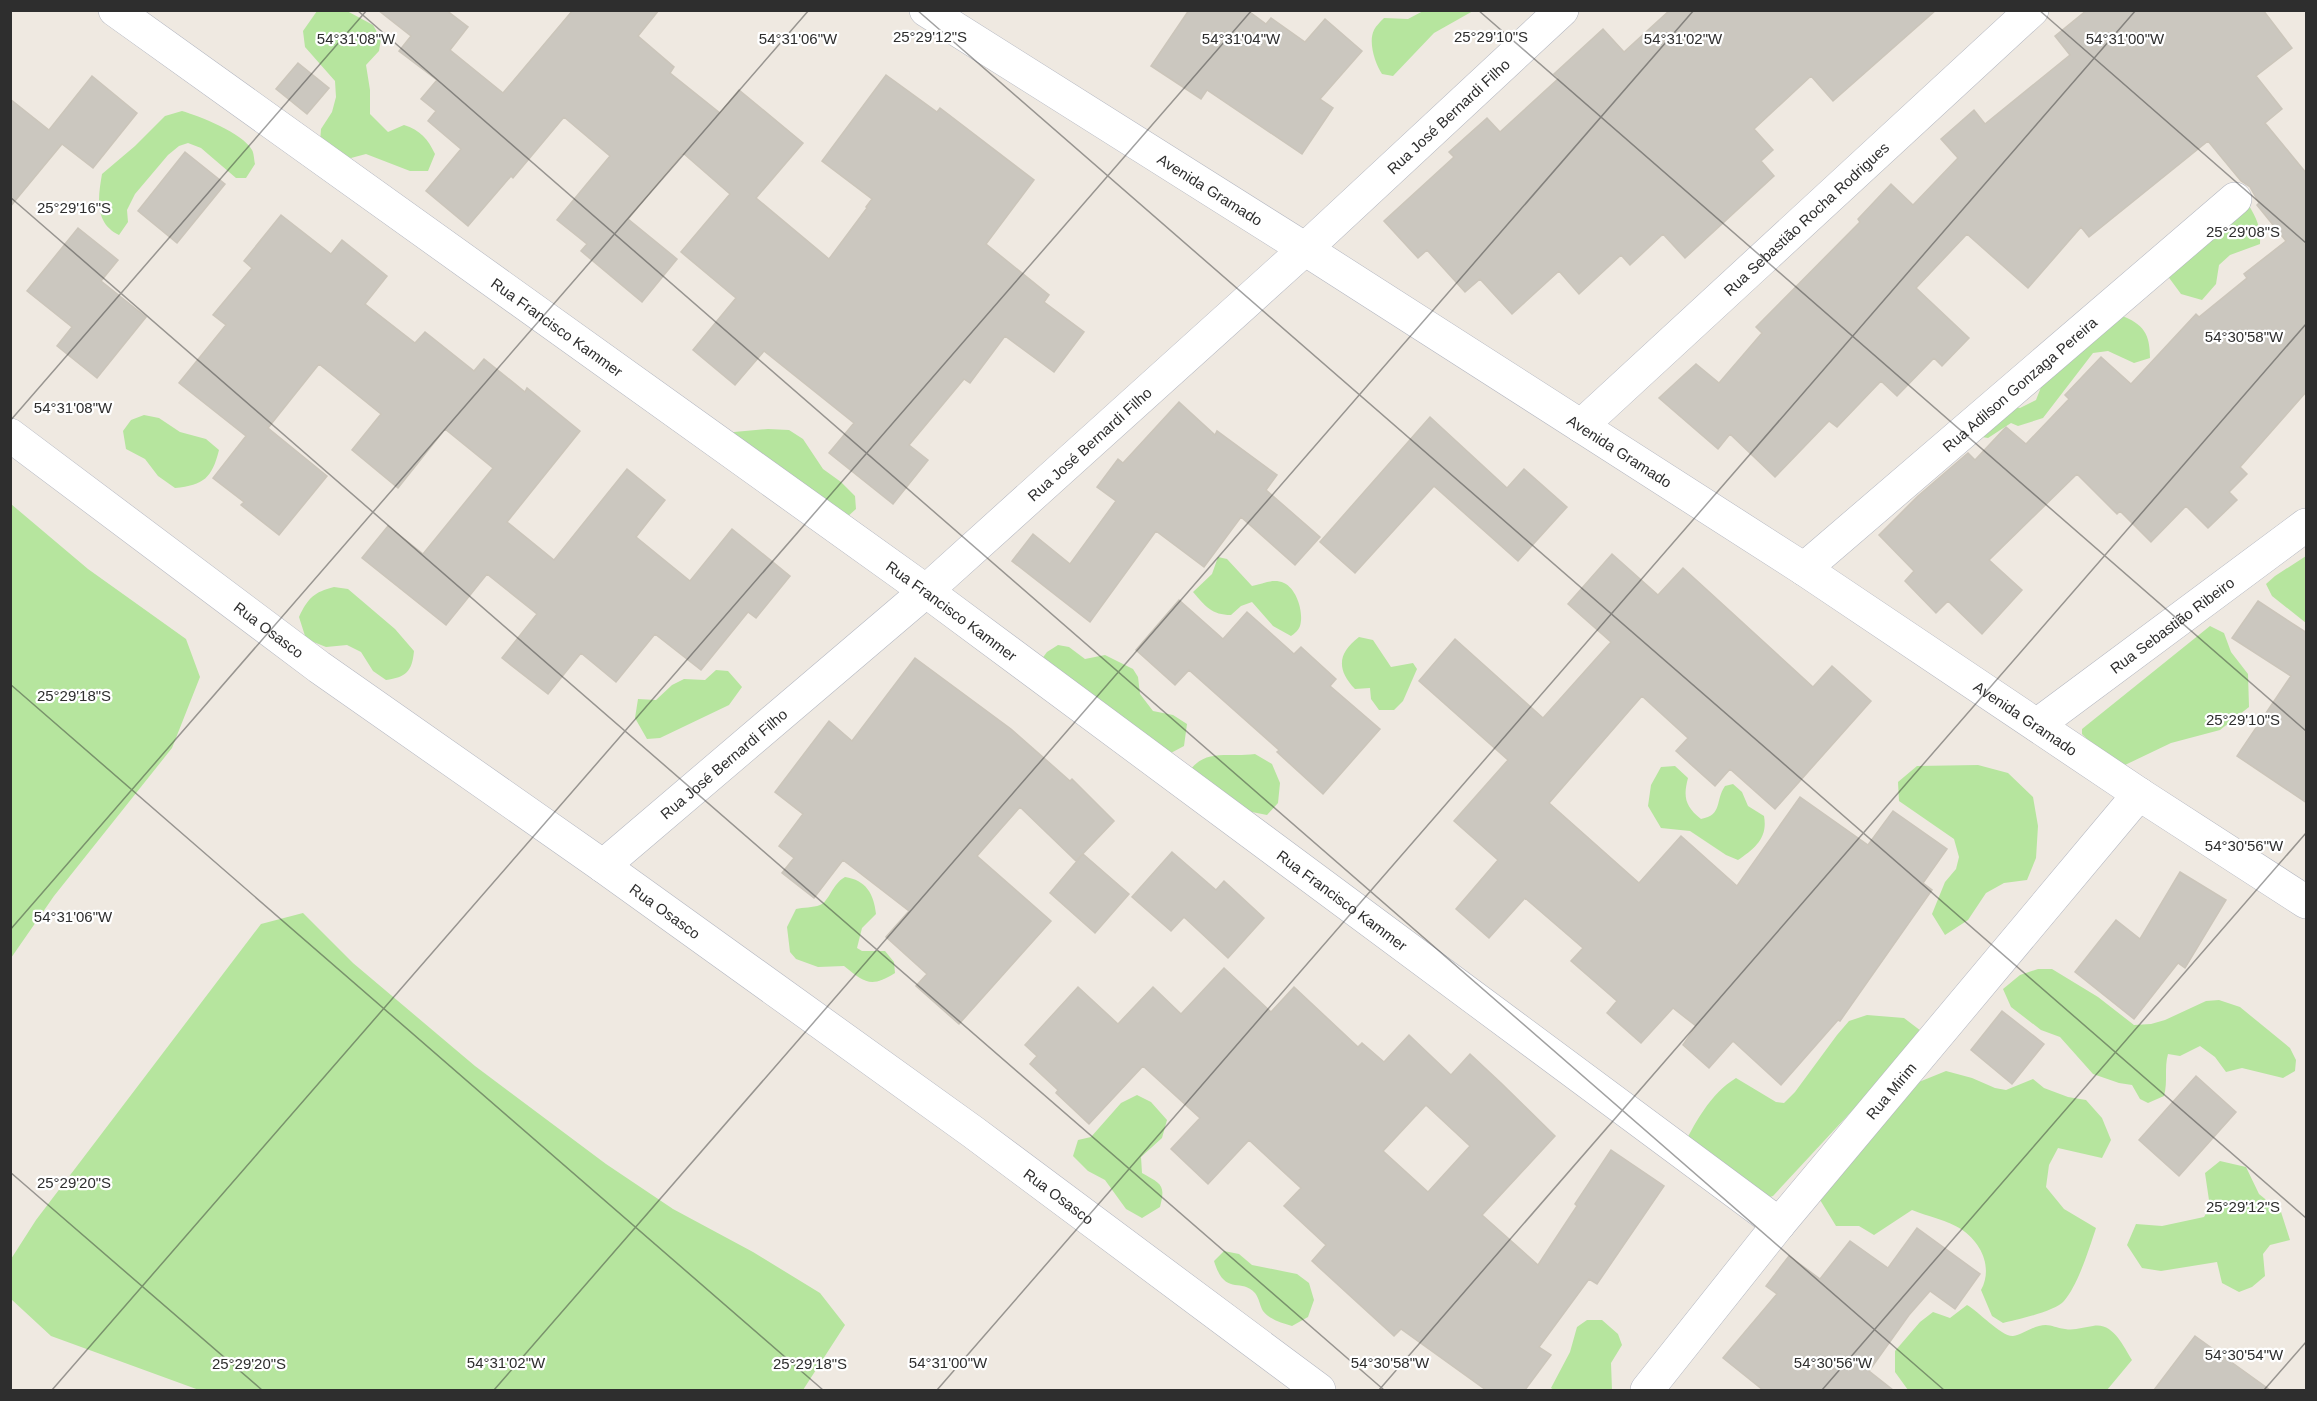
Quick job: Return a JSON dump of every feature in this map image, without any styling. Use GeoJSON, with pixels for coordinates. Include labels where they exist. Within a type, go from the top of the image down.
{"type":"FeatureCollection","features":[{"type":"Feature","properties":{"kind":"street","name":"Rua Francisco Kammer"},"geometry":{"type":"LineString","coordinates":[[116,10],[926,591],[1779,1224]]}},
{"type":"Feature","properties":{"kind":"street","name":"Avenida Gramado"},"geometry":{"type":"LineString","coordinates":[[926,10],[1305,249],[1804,569],[2139,794],[2307,902]]}},
{"type":"Feature","properties":{"kind":"street","name":"Rua José Bernardi Filho"},"geometry":{"type":"LineString","coordinates":[[603,866],[926,591],[1305,249],[1562,10]]}},
{"type":"Feature","properties":{"kind":"street","name":"Rua Sebastião Rocha Rodrigues"},"geometry":{"type":"LineString","coordinates":[[1581,426],[2032,10]]}},
{"type":"Feature","properties":{"kind":"street","name":"Rua Adilson Gonzaga Pereira"},"geometry":{"type":"LineString","coordinates":[[1804,569],[2235,199]]}},
{"type":"Feature","properties":{"kind":"street","name":"Rua Osasco"},"geometry":{"type":"LineString","coordinates":[[10,435],[319,667],[603,866],[973,1132],[1319,1390]]}},
{"type":"Feature","properties":{"kind":"street","name":"Rua Sebastião Ribeiro"},"geometry":{"type":"LineString","coordinates":[[2037,725],[2307,525]]}},
{"type":"Feature","properties":{"kind":"street","name":"Rua Mirim"},"geometry":{"type":"LineString","coordinates":[[1647,1390],[1779,1224],[2139,794]]}},
{"type":"Feature","properties":{"kind":"green space"},"geometry":{"type":"Polygon","coordinates":[[[1425,10],[1473,11],[1434,33],[1393,76],[1382,74],[1372,46],[1372,35],[1375,28],[1384,18],[1408,19],[1425,10]]]}},
{"type":"Feature","properties":{"kind":"green space"},"geometry":{"type":"Polygon","coordinates":[[[317,11],[347,11],[373,25],[381,39],[379,51],[366,65],[370,90],[370,114],[388,132],[404,125],[423,136],[435,154],[428,171],[410,171],[366,154],[351,158],[334,154],[320,142],[321,129],[332,112],[336,97],[335,81],[305,47],[303,31],[317,11]]]}},
{"type":"Feature","properties":{"kind":"green space"},"geometry":{"type":"Polygon","coordinates":[[[182,111],[209,121],[240,137],[252,150],[255,164],[246,178],[236,178],[201,148],[188,143],[179,146],[168,155],[135,194],[127,210],[128,222],[119,235],[105,224],[100,209],[99,192],[102,174],[165,116],[182,111]]]}},
{"type":"Feature","properties":{"kind":"green space"},"geometry":{"type":"Polygon","coordinates":[[[2244,198],[2256,220],[2260,244],[2230,255],[2219,265],[2216,284],[2202,300],[2181,294],[2167,275],[2244,198]]]}},
{"type":"Feature","properties":{"kind":"green space"},"geometry":{"type":"Polygon","coordinates":[[[2120,315],[2135,322],[2144,331],[2149,342],[2150,358],[2134,363],[2108,351],[2093,353],[2043,418],[2018,426],[2011,423],[1988,438],[1982,437],[2003,405],[2020,408],[2036,400],[2043,382],[2120,315]]]}},
{"type":"Feature","properties":{"kind":"green space"},"geometry":{"type":"Polygon","coordinates":[[[144,415],[159,418],[180,432],[206,439],[219,450],[210,474],[193,485],[175,488],[158,476],[145,459],[126,449],[123,431],[131,420],[144,415]]]}},
{"type":"Feature","properties":{"kind":"green space"},"geometry":{"type":"Polygon","coordinates":[[[789,430],[803,439],[823,469],[855,496],[856,509],[846,518],[728,440],[734,432],[789,430]]]}},
{"type":"Feature","properties":{"kind":"green space"},"geometry":{"type":"Polygon","coordinates":[[[11,504],[88,569],[186,639],[200,677],[172,748],[54,896],[11,958],[11,504]]]}},
{"type":"Feature","properties":{"kind":"green space"},"geometry":{"type":"Polygon","coordinates":[[[2306,556],[2306,623],[2272,596],[2266,584],[2306,556]]]}},
{"type":"Feature","properties":{"kind":"green space"},"geometry":{"type":"Polygon","coordinates":[[[1218,557],[1227,559],[1252,586],[1276,581],[1289,586],[1300,608],[1301,621],[1296,632],[1291,636],[1273,626],[1252,602],[1241,606],[1231,615],[1224,615],[1205,605],[1193,592],[1212,574],[1218,557]]]}},
{"type":"Feature","properties":{"kind":"green space"},"geometry":{"type":"Polygon","coordinates":[[[334,587],[348,589],[395,629],[414,651],[412,664],[407,672],[399,677],[386,680],[373,671],[361,652],[347,645],[326,647],[306,639],[299,617],[302,610],[309,600],[321,591],[334,587]]]}},
{"type":"Feature","properties":{"kind":"green space"},"geometry":{"type":"Polygon","coordinates":[[[2210,626],[2224,633],[2231,652],[2248,674],[2249,707],[2220,730],[2171,743],[2125,765],[2112,764],[2082,734],[2082,729],[2210,626]]]}},
{"type":"Feature","properties":{"kind":"green space"},"geometry":{"type":"Polygon","coordinates":[[[1359,637],[1373,640],[1391,667],[1413,663],[1417,669],[1403,701],[1394,710],[1379,710],[1371,699],[1370,688],[1355,689],[1345,675],[1342,668],[1343,655],[1359,637]]]}},
{"type":"Feature","properties":{"kind":"green space"},"geometry":{"type":"Polygon","coordinates":[[[1058,645],[1069,647],[1085,659],[1105,655],[1133,669],[1138,677],[1140,694],[1153,711],[1173,715],[1187,724],[1184,746],[1169,754],[1041,660],[1047,652],[1058,645]]]}},
{"type":"Feature","properties":{"kind":"green space"},"geometry":{"type":"Polygon","coordinates":[[[716,670],[728,671],[742,687],[729,705],[660,738],[647,739],[635,718],[638,699],[656,700],[672,685],[684,679],[705,680],[716,670]]]}},
{"type":"Feature","properties":{"kind":"green space"},"geometry":{"type":"Polygon","coordinates":[[[1255,754],[1272,764],[1280,783],[1278,803],[1267,815],[1242,810],[1185,779],[1198,762],[1206,758],[1255,754]]]}},
{"type":"Feature","properties":{"kind":"green space"},"geometry":{"type":"Polygon","coordinates":[[[1978,765],[2008,773],[2033,797],[2038,826],[2036,858],[2027,880],[2004,883],[1986,893],[1968,920],[1945,935],[1932,914],[1945,882],[1956,869],[1959,857],[1954,839],[1899,801],[1898,782],[1917,766],[1978,765]]]}},
{"type":"Feature","properties":{"kind":"green space"},"geometry":{"type":"Polygon","coordinates":[[[1675,766],[1688,778],[1687,801],[1701,819],[1713,814],[1716,810],[1725,786],[1733,784],[1742,792],[1748,806],[1764,816],[1764,830],[1755,847],[1738,860],[1726,855],[1690,831],[1661,828],[1648,806],[1651,785],[1661,767],[1675,766]]]}},
{"type":"Feature","properties":{"kind":"green space"},"geometry":{"type":"Polygon","coordinates":[[[845,877],[858,881],[868,889],[876,914],[862,928],[857,948],[862,951],[885,951],[894,962],[895,973],[880,981],[863,980],[844,966],[818,967],[796,959],[790,952],[787,927],[796,909],[820,905],[845,877]]]}},
{"type":"Feature","properties":{"kind":"green space"},"geometry":{"type":"Polygon","coordinates":[[[303,913],[353,963],[475,1066],[606,1164],[673,1209],[753,1252],[820,1293],[845,1325],[803,1390],[199,1390],[51,1336],[11,1299],[11,1259],[36,1220],[261,924],[303,913]]]}},
{"type":"Feature","properties":{"kind":"green space"},"geometry":{"type":"Polygon","coordinates":[[[2038,969],[2052,969],[2098,997],[2134,1025],[2165,1020],[2206,1001],[2219,1000],[2240,1007],[2290,1048],[2296,1060],[2295,1071],[2283,1078],[2242,1068],[2226,1072],[2215,1057],[2200,1046],[2180,1056],[2168,1054],[2164,1096],[2148,1103],[2140,1099],[2132,1085],[2093,1074],[2060,1037],[2041,1030],[2011,1007],[2003,989],[2020,975],[2038,969]]]}},
{"type":"Feature","properties":{"kind":"green space"},"geometry":{"type":"Polygon","coordinates":[[[1867,1015],[1904,1018],[1921,1031],[1901,1058],[1773,1196],[1754,1202],[1681,1151],[1704,1110],[1718,1092],[1736,1078],[1776,1102],[1784,1103],[1849,1021],[1867,1015]]]}},
{"type":"Feature","properties":{"kind":"green space"},"geometry":{"type":"Polygon","coordinates":[[[1946,1071],[2006,1090],[2033,1079],[2044,1088],[2068,1097],[2086,1100],[2102,1118],[2111,1140],[2102,1158],[2058,1148],[2049,1165],[2046,1187],[2064,1209],[2096,1228],[2074,1286],[2060,1305],[2035,1315],[2003,1323],[1992,1316],[1981,1290],[1986,1273],[1980,1249],[1975,1241],[1961,1229],[1912,1210],[1874,1235],[1859,1226],[1836,1226],[1817,1195],[1914,1084],[1946,1071]]]}},
{"type":"Feature","properties":{"kind":"green space"},"geometry":{"type":"Polygon","coordinates":[[[1137,1095],[1151,1102],[1167,1120],[1162,1138],[1141,1157],[1142,1173],[1158,1183],[1162,1189],[1160,1207],[1142,1218],[1126,1209],[1105,1180],[1088,1171],[1073,1156],[1078,1140],[1091,1137],[1121,1103],[1137,1095]]]}},
{"type":"Feature","properties":{"kind":"green space"},"geometry":{"type":"Polygon","coordinates":[[[2220,1161],[2246,1167],[2259,1194],[2281,1212],[2290,1240],[2270,1245],[2263,1254],[2265,1276],[2252,1287],[2239,1292],[2222,1283],[2217,1262],[2161,1271],[2142,1268],[2127,1245],[2136,1224],[2162,1226],[2204,1217],[2210,1207],[2205,1173],[2220,1161]]]}},
{"type":"Feature","properties":{"kind":"green space"},"geometry":{"type":"Polygon","coordinates":[[[1224,1251],[1239,1254],[1252,1265],[1297,1274],[1309,1283],[1314,1300],[1308,1317],[1292,1326],[1269,1317],[1263,1311],[1255,1293],[1244,1286],[1228,1283],[1218,1272],[1214,1261],[1224,1251]]]}},
{"type":"Feature","properties":{"kind":"green space"},"geometry":{"type":"Polygon","coordinates":[[[1967,1305],[2003,1332],[2013,1336],[2043,1325],[2069,1329],[2093,1326],[2106,1328],[2117,1336],[2132,1360],[2107,1390],[1908,1390],[1895,1372],[1895,1351],[1920,1322],[1933,1312],[1950,1318],[1967,1305]]]}},
{"type":"Feature","properties":{"kind":"green space"},"geometry":{"type":"Polygon","coordinates":[[[1587,1320],[1602,1320],[1618,1334],[1622,1345],[1611,1363],[1612,1390],[1554,1390],[1551,1388],[1570,1352],[1577,1327],[1587,1320]]]}},
{"type":"Feature","properties":{"kind":"building"},"geometry":{"type":"Polygon","coordinates":[[[378,10],[446,10],[468,27],[450,50],[503,93],[573,10],[659,10],[638,36],[674,67],[670,73],[720,113],[739,90],[803,143],[756,198],[829,259],[872,199],[822,161],[886,75],[937,112],[940,108],[1034,180],[986,244],[1049,295],[1044,302],[1084,332],[1054,372],[1005,336],[970,383],[964,379],[909,445],[928,460],[893,504],[829,453],[854,423],[764,351],[735,385],[693,350],[736,298],[681,252],[730,194],[683,153],[628,219],[677,259],[642,302],[581,251],[587,244],[557,220],[610,156],[564,117],[513,178],[511,176],[468,226],[426,191],[461,149],[428,121],[436,111],[421,99],[437,80],[399,51],[411,36],[378,10]]]}},
{"type":"Feature","properties":{"kind":"building"},"geometry":{"type":"Polygon","coordinates":[[[1189,10],[1247,10],[1266,24],[1271,18],[1305,42],[1325,19],[1362,51],[1320,99],[1333,108],[1302,154],[1207,90],[1201,99],[1151,66],[1189,10]]]}},
{"type":"Feature","properties":{"kind":"building"},"geometry":{"type":"Polygon","coordinates":[[[1670,10],[1936,10],[1833,101],[1811,76],[1754,129],[1773,150],[1761,161],[1774,176],[1685,258],[1663,234],[1630,265],[1621,255],[1579,294],[1559,271],[1512,314],[1480,279],[1465,292],[1427,250],[1418,258],[1384,221],[1454,157],[1449,152],[1487,118],[1500,132],[1559,78],[1554,74],[1603,29],[1624,52],[1670,10]]]}},
{"type":"Feature","properties":{"kind":"building"},"geometry":{"type":"Polygon","coordinates":[[[2087,10],[2263,10],[2292,48],[2256,76],[2282,109],[2265,123],[2307,174],[2307,391],[2240,467],[2247,474],[2229,492],[2237,500],[2208,528],[2186,506],[2151,542],[2120,511],[2117,514],[2077,474],[1989,560],[2022,590],[1982,634],[1948,601],[1936,613],[1905,581],[1914,571],[1879,535],[1918,496],[1968,453],[1975,460],[2006,427],[2026,444],[2069,399],[2065,395],[2101,357],[2131,384],[2196,314],[2199,317],[2247,278],[2244,274],[2286,241],[2257,205],[2259,203],[2250,187],[2241,181],[2208,141],[2089,237],[2081,227],[2028,288],[1967,234],[1916,288],[1969,338],[1942,366],[1934,358],[1897,396],[1881,381],[1837,427],[1829,421],[1775,477],[1730,434],[1718,449],[1659,398],[1696,364],[1719,383],[1762,333],[1756,327],[1860,222],[1858,219],[1891,184],[1913,205],[1958,158],[1941,139],[1974,110],[1985,124],[2070,55],[2055,36],[2087,10]]]}},
{"type":"Feature","properties":{"kind":"building"},"geometry":{"type":"Polygon","coordinates":[[[298,63],[329,88],[307,114],[276,89],[298,63]]]}},
{"type":"Feature","properties":{"kind":"building"},"geometry":{"type":"Polygon","coordinates":[[[92,76],[137,113],[93,168],[62,144],[10,207],[10,99],[49,130],[92,76]]]}},
{"type":"Feature","properties":{"kind":"building"},"geometry":{"type":"Polygon","coordinates":[[[185,152],[225,184],[177,243],[138,211],[185,152]]]}},
{"type":"Feature","properties":{"kind":"building"},"geometry":{"type":"Polygon","coordinates":[[[281,215],[331,254],[342,240],[387,276],[365,304],[415,343],[425,332],[474,371],[484,359],[525,392],[527,388],[580,431],[507,522],[554,560],[627,469],[665,500],[636,537],[690,581],[732,529],[790,576],[756,618],[748,612],[701,670],[655,634],[616,682],[581,653],[548,694],[502,658],[537,614],[487,574],[446,625],[362,558],[388,526],[423,554],[493,468],[445,429],[398,488],[352,450],[381,414],[319,364],[268,428],[327,476],[279,535],[241,505],[244,502],[213,478],[246,436],[179,383],[226,325],[213,315],[252,268],[244,261],[281,215]]]}},
{"type":"Feature","properties":{"kind":"building"},"geometry":{"type":"Polygon","coordinates":[[[78,228],[118,260],[101,281],[146,317],[97,378],[57,346],[72,327],[27,291],[78,228]]]}},
{"type":"Feature","properties":{"kind":"building"},"geometry":{"type":"Polygon","coordinates":[[[1179,402],[1215,435],[1217,431],[1277,475],[1266,490],[1320,537],[1295,565],[1241,517],[1204,567],[1156,531],[1090,622],[1012,561],[1033,534],[1070,564],[1116,501],[1097,487],[1118,459],[1123,463],[1179,402]]]}},
{"type":"Feature","properties":{"kind":"building"},"geometry":{"type":"Polygon","coordinates":[[[1430,417],[1507,488],[1524,469],[1567,507],[1518,561],[1434,486],[1355,573],[1320,542],[1430,417]]]}},
{"type":"Feature","properties":{"kind":"building"},"geometry":{"type":"Polygon","coordinates":[[[1612,554],[1658,595],[1683,568],[1813,687],[1832,666],[1871,701],[1775,809],[1730,769],[1715,786],[1676,751],[1688,738],[1642,696],[1549,803],[1639,883],[1681,836],[1737,886],[1800,797],[1868,845],[1893,811],[1947,849],[1923,883],[1932,890],[1840,1021],[1838,1020],[1781,1085],[1733,1041],[1709,1068],[1683,1045],[1696,1026],[1673,1008],[1641,1043],[1607,1013],[1617,1001],[1571,961],[1583,948],[1525,898],[1489,938],[1456,909],[1498,860],[1454,821],[1508,760],[1419,681],[1455,639],[1543,718],[1611,642],[1568,604],[1612,554]]]}},
{"type":"Feature","properties":{"kind":"building"},"geometry":{"type":"Polygon","coordinates":[[[1179,600],[1223,639],[1247,612],[1294,654],[1301,647],[1336,679],[1330,686],[1380,729],[1323,794],[1277,752],[1279,750],[1189,670],[1175,685],[1136,650],[1179,600]]]}},
{"type":"Feature","properties":{"kind":"building"},"geometry":{"type":"Polygon","coordinates":[[[2258,601],[2307,633],[2307,803],[2237,756],[2291,676],[2232,638],[2258,601]]]}},
{"type":"Feature","properties":{"kind":"building"},"geometry":{"type":"Polygon","coordinates":[[[915,658],[1011,729],[1070,781],[1072,779],[1114,821],[1076,861],[1020,807],[977,856],[1051,921],[959,1024],[916,986],[927,974],[886,937],[909,911],[843,860],[814,898],[782,873],[794,858],[779,846],[803,814],[775,792],[829,721],[852,741],[915,658]]]}},
{"type":"Feature","properties":{"kind":"building"},"geometry":{"type":"Polygon","coordinates":[[[1172,852],[1216,890],[1224,881],[1264,918],[1228,958],[1184,917],[1171,931],[1132,897],[1172,852]]]}},
{"type":"Feature","properties":{"kind":"building"},"geometry":{"type":"Polygon","coordinates":[[[1083,854],[1129,894],[1095,933],[1050,893],[1083,854]]]}},
{"type":"Feature","properties":{"kind":"building"},"geometry":{"type":"Polygon","coordinates":[[[2180,872],[2226,900],[2185,968],[2178,963],[2134,1019],[2075,972],[2116,920],[2140,939],[2180,872]]]}},
{"type":"Feature","properties":{"kind":"building"},"geometry":{"type":"Polygon","coordinates":[[[1224,968],[1271,1012],[1294,987],[1358,1047],[1362,1043],[1384,1062],[1409,1035],[1451,1075],[1470,1054],[1555,1136],[1482,1215],[1538,1265],[1611,1150],[1664,1186],[1597,1284],[1589,1279],[1539,1347],[1551,1355],[1525,1390],[1486,1390],[1401,1329],[1394,1336],[1312,1261],[1326,1245],[1284,1206],[1301,1188],[1249,1140],[1208,1184],[1171,1149],[1200,1118],[1143,1066],[1089,1124],[1030,1064],[1037,1056],[1025,1045],[1078,987],[1118,1024],[1153,987],[1181,1014],[1224,968]],[[1426,1105],[1383,1151],[1428,1192],[1470,1146],[1426,1105]]]}},
{"type":"Feature","properties":{"kind":"building"},"geometry":{"type":"Polygon","coordinates":[[[2002,1011],[2044,1044],[2012,1084],[1971,1050],[2002,1011]]]}},
{"type":"Feature","properties":{"kind":"building"},"geometry":{"type":"Polygon","coordinates":[[[2196,1076],[2236,1112],[2179,1176],[2139,1140],[2196,1076]]]}},
{"type":"Feature","properties":{"kind":"building"},"geometry":{"type":"Polygon","coordinates":[[[1917,1228],[1980,1274],[1955,1309],[1930,1291],[1909,1315],[1869,1371],[1893,1390],[1763,1390],[1723,1358],[1777,1294],[1766,1286],[1789,1256],[1820,1279],[1850,1241],[1888,1268],[1917,1228]]]}},
{"type":"Feature","properties":{"kind":"building"},"geometry":{"type":"Polygon","coordinates":[[[2195,1336],[2270,1390],[2154,1390],[2195,1336]]]}}]}
